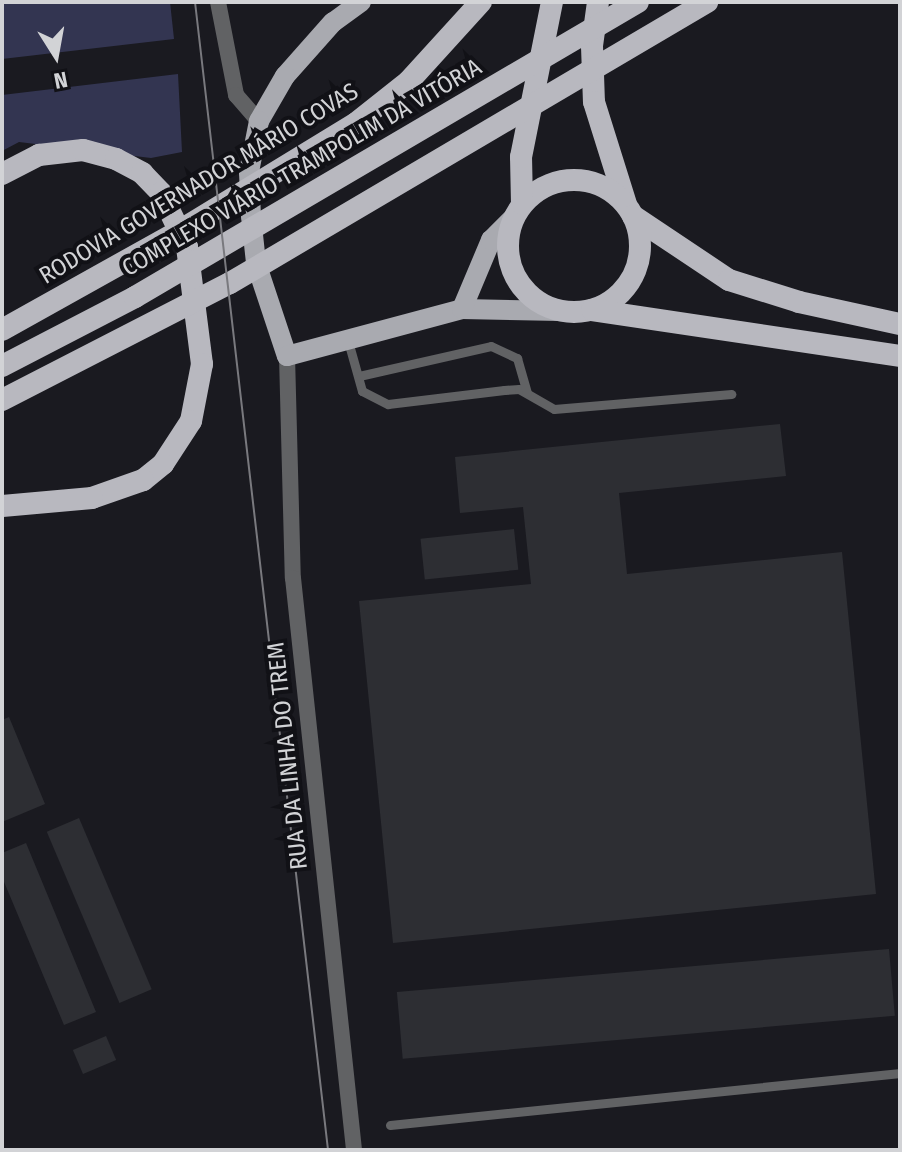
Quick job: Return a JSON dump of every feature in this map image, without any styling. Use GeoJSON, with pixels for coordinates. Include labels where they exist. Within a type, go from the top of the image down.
{"type":"FeatureCollection","features":[{"type":"Feature","properties":{"kind":"highway","name":"RODOVIA GOVERNADOR MÁRIO COVAS"},"geometry":{"type":"LineString","coordinates":[[2,330],[27,319],[356,123],[409,81],[481,2]]}},
{"type":"Feature","properties":{"kind":"highway"},"geometry":{"type":"LineString","coordinates":[[552,2],[521,157],[518,211],[507,247],[514,276],[533,299],[561,311],[592,310],[900,356]]}},
{"type":"Feature","properties":{"kind":"highway"},"geometry":{"type":"LineString","coordinates":[[592,310],[617,296],[635,273],[641,244],[594,102],[592,46],[598,2]]}},
{"type":"Feature","properties":{"kind":"highway","name":"COMPLEXO VIÁRIO TRAMPOLIM DA VITÓRIA"},"geometry":{"type":"LineString","coordinates":[[2,366],[37,350],[638,2]]}},
{"type":"Feature","properties":{"kind":"highway"},"geometry":{"type":"LineString","coordinates":[[2,400],[230,283],[707,2]]}},
{"type":"Feature","properties":{"kind":"highway"},"geometry":{"type":"LineString","coordinates":[[2,174],[39,155],[83,150],[116,159],[142,173],[161,193],[187,247],[202,364],[191,421],[163,464],[143,480],[92,498],[2,506]]}},
{"type":"Feature","properties":{"kind":"highway"},"geometry":{"type":"LineString","coordinates":[[518,211],[540,188],[563,180],[598,185],[729,280],[799,302],[900,324]]}},
{"type":"Feature","properties":{"kind":"main road"},"geometry":{"type":"LineString","coordinates":[[361,2],[333,22],[285,76],[259,121],[249,172],[256,263],[287,356],[462,309],[561,311]]}},
{"type":"Feature","properties":{"kind":"main road"},"geometry":{"type":"LineString","coordinates":[[462,309],[491,240],[518,211]]}},
{"type":"Feature","properties":{"kind":"street"},"geometry":{"type":"LineString","coordinates":[[218,2],[236,95],[259,121]]}},
{"type":"Feature","properties":{"kind":"street","name":"RUA DA LINHA DO TREM"},"geometry":{"type":"LineString","coordinates":[[287,356],[293,578],[354,1150]]}},
{"type":"Feature","properties":{"kind":"lane"},"geometry":{"type":"LineString","coordinates":[[347,338],[362,391],[388,404],[504,390],[527,393],[554,409],[731,394]]}},
{"type":"Feature","properties":{"kind":"lane"},"geometry":{"type":"LineString","coordinates":[[359,376],[491,346],[517,358],[527,393]]}},
{"type":"Feature","properties":{"kind":"lane"},"geometry":{"type":"LineString","coordinates":[[390,1125],[900,1073]]}},
{"type":"Feature","properties":{"kind":"shaded area"},"geometry":{"type":"Polygon","coordinates":[[[2,2],[170,2],[174,39],[2,59],[2,2]]]}},
{"type":"Feature","properties":{"kind":"shaded area"},"geometry":{"type":"Polygon","coordinates":[[[178,74],[182,152],[151,158],[19,142],[2,151],[2,95],[178,74]]]}},
{"type":"Feature","properties":{"kind":"building"},"geometry":{"type":"Polygon","coordinates":[[[780,424],[786,476],[619,493],[627,574],[842,552],[876,894],[393,943],[359,601],[531,584],[523,507],[460,513],[455,457],[780,424]]]}},
{"type":"Feature","properties":{"kind":"building"},"geometry":{"type":"Polygon","coordinates":[[[514,529],[518,570],[425,580],[421,539],[514,529]]]}},
{"type":"Feature","properties":{"kind":"building"},"geometry":{"type":"Polygon","coordinates":[[[9,717],[45,804],[2,822],[2,720],[9,717]]]}},
{"type":"Feature","properties":{"kind":"building"},"geometry":{"type":"Polygon","coordinates":[[[79,818],[152,989],[119,1003],[47,832],[79,818]]]}},
{"type":"Feature","properties":{"kind":"building"},"geometry":{"type":"Polygon","coordinates":[[[26,843],[96,1012],[64,1025],[2,877],[2,853],[26,843]]]}},
{"type":"Feature","properties":{"kind":"building"},"geometry":{"type":"Polygon","coordinates":[[[889,949],[895,1016],[403,1059],[397,992],[889,949]]]}},
{"type":"Feature","properties":{"kind":"building"},"geometry":{"type":"Polygon","coordinates":[[[106,1036],[116,1060],[83,1074],[73,1050],[106,1036]]]}},
{"type":"Feature","properties":{"kind":"tram line"},"geometry":{"type":"LineString","coordinates":[[195,2],[328,1150]]}}]}
